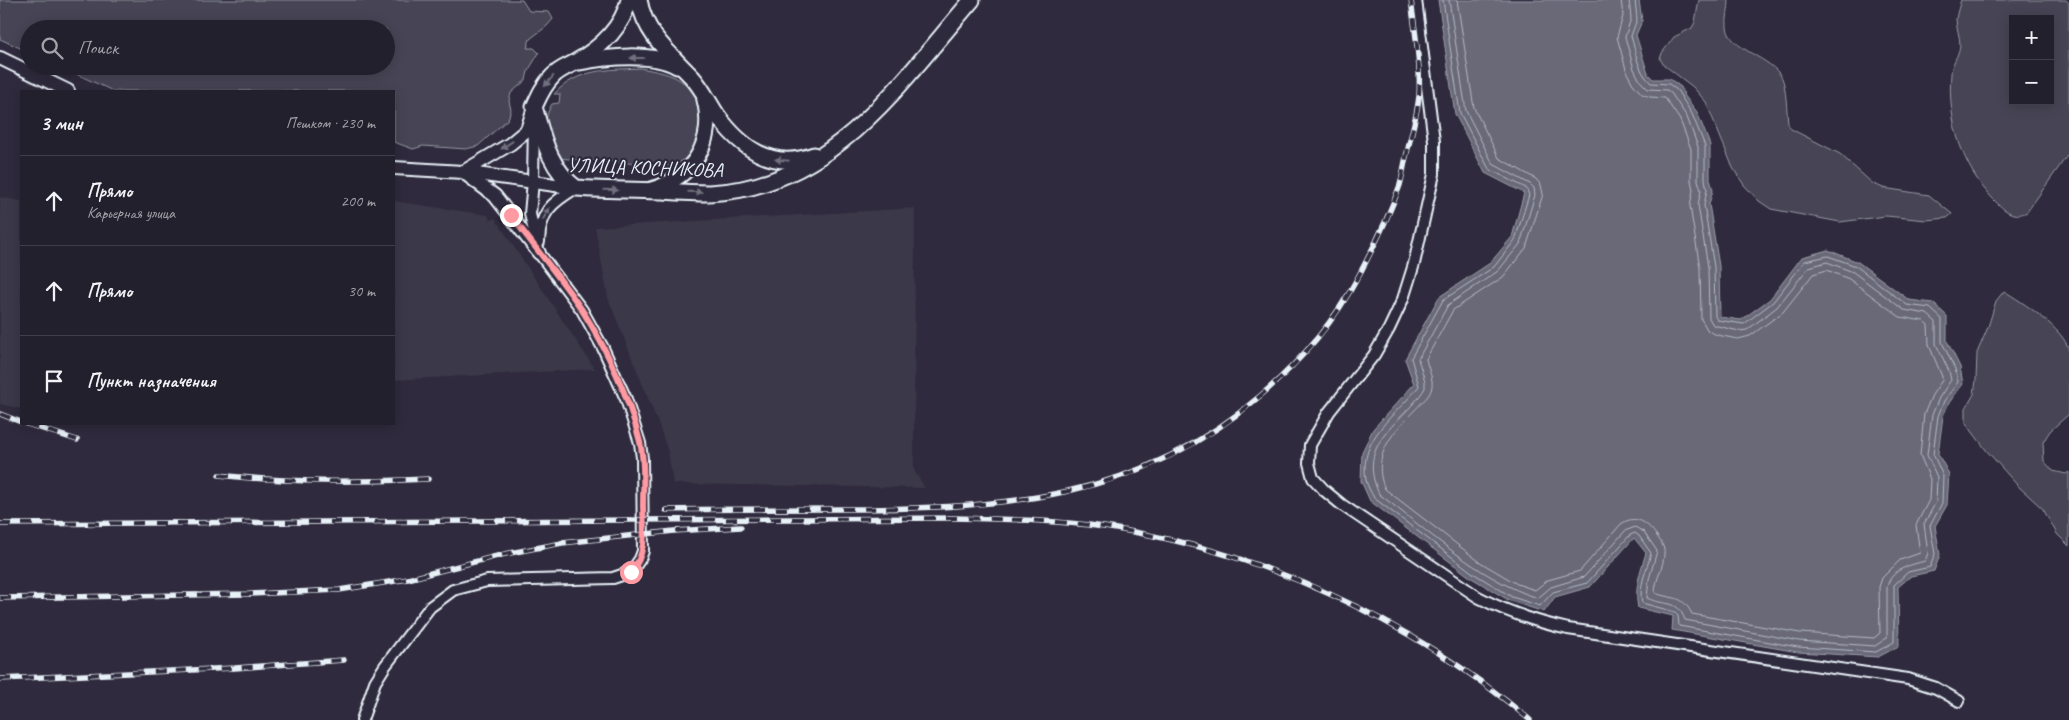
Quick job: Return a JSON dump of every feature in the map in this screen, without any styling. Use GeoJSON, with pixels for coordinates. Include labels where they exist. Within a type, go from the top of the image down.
{"type":"FeatureCollection","features":[{"type":"Feature","properties":{"kind":"main road"},"geometry":{"type":"LineString","coordinates":[[576,188],[561,175],[554,164],[534,107],[541,91],[552,76],[589,53],[615,29],[625,13],[629,0]]}},
{"type":"Feature","properties":{"kind":"main road"},"geometry":{"type":"LineString","coordinates":[[639,0],[649,30],[702,92],[737,139],[749,148],[772,159],[794,161],[810,157],[844,140]]}},
{"type":"Feature","properties":{"kind":"main road","name":"УЛИЦА КОСНИКОВА"},"geometry":{"type":"LineString","coordinates":[[576,188],[709,193],[760,184],[801,169],[844,140],[879,107],[972,0]]}},
{"type":"Feature","properties":{"kind":"main road"},"geometry":{"type":"LineString","coordinates":[[574,63],[608,58],[651,58],[672,63],[683,69]]}},
{"type":"Feature","properties":{"kind":"main road"},"geometry":{"type":"LineString","coordinates":[[647,191],[675,180],[692,163],[701,150],[707,135],[708,122],[708,111],[702,92]]}},
{"type":"Feature","properties":{"kind":"street"},"geometry":{"type":"LineString","coordinates":[[1416,0],[1434,141],[1434,174],[1422,235],[1403,299],[1389,329],[1374,355],[1329,412],[1310,445],[1308,462],[1314,478],[1325,492],[1478,598],[1499,608],[1536,621],[1568,630],[1908,679],[1936,688],[1959,702]]}},
{"type":"Feature","properties":{"kind":"street"},"geometry":{"type":"LineString","coordinates":[[0,58],[20,68]]}},
{"type":"Feature","properties":{"kind":"street"},"geometry":{"type":"LineString","coordinates":[[35,75],[66,90]]}},
{"type":"Feature","properties":{"kind":"street"},"geometry":{"type":"LineString","coordinates":[[362,720],[372,690],[385,666],[430,607],[453,590],[487,581],[613,578],[631,572],[640,559],[644,544],[642,458],[634,421],[616,375],[582,310],[495,196],[463,172],[510,144],[526,130],[534,107]]}},
{"type":"Feature","properties":{"kind":"street"},"geometry":{"type":"LineString","coordinates":[[534,107],[533,181],[530,214],[539,253]]}},
{"type":"Feature","properties":{"kind":"street","name":"УЛИЦА КОСНИКОВА"},"geometry":{"type":"LineString","coordinates":[[395,168],[463,172],[576,188]]}},
{"type":"Feature","properties":{"kind":"street"},"geometry":{"type":"LineString","coordinates":[[539,253],[540,226],[544,216],[557,200],[576,188]]}},
{"type":"Feature","properties":{"kind":"shaded area"},"geometry":{"type":"Polygon","coordinates":[[[0,0],[522,0],[529,11],[549,12],[553,19],[530,39],[527,48],[534,48],[539,53],[528,71],[526,80],[511,93],[509,101],[511,110],[508,119],[478,146],[466,149],[423,146],[413,149],[395,142],[395,90],[111,90],[78,75],[395,75],[395,20],[20,20],[20,48],[0,39],[0,0]]]}},
{"type":"Feature","properties":{"kind":"shaded area"},"geometry":{"type":"Polygon","coordinates":[[[1699,0],[1729,0],[1727,27],[1730,35],[1743,48],[1769,64],[1782,78],[1788,124],[1791,129],[1840,154],[1872,183],[1883,188],[1929,195],[1952,214],[1947,218],[1926,220],[1886,216],[1840,222],[1771,209],[1759,201],[1744,185],[1733,168],[1706,102],[1693,87],[1664,65],[1660,59],[1662,53],[1674,37],[1692,28],[1699,0]]]}},
{"type":"Feature","properties":{"kind":"shaded area"},"geometry":{"type":"Polygon","coordinates":[[[1961,0],[2066,0],[2069,3],[2069,153],[2027,212],[2022,214],[2009,212],[1994,200],[1973,173],[1959,142],[1954,125],[1950,91],[1951,70],[1960,45],[1956,19],[1961,0]]]}},
{"type":"Feature","properties":{"kind":"shaded area"},"geometry":{"type":"Polygon","coordinates":[[[640,68],[674,77],[686,85],[698,99],[701,123],[696,142],[686,157],[679,163],[671,166],[555,158],[546,125],[548,111],[552,104],[559,103],[560,94],[554,94],[573,79],[583,75],[605,70],[640,68]]]}},
{"type":"Feature","properties":{"kind":"shaded area"},"geometry":{"type":"Polygon","coordinates":[[[0,197],[20,201],[20,409],[0,404],[0,197]]]}},
{"type":"Feature","properties":{"kind":"shaded area"},"geometry":{"type":"Polygon","coordinates":[[[395,201],[488,215],[490,220],[495,218],[595,369],[395,380],[395,201]]]}},
{"type":"Feature","properties":{"kind":"shaded area"},"geometry":{"type":"Polygon","coordinates":[[[915,208],[914,470],[925,488],[673,484],[668,452],[659,426],[608,298],[595,227],[915,208]]]}},
{"type":"Feature","properties":{"kind":"shaded area"},"geometry":{"type":"Polygon","coordinates":[[[2004,291],[2051,325],[2060,334],[2069,351],[2069,414],[2050,431],[2043,442],[2044,461],[2053,471],[2066,474],[2069,472],[2069,546],[2057,534],[2043,509],[2018,486],[1986,450],[1966,423],[1966,408],[1974,394],[1977,353],[1996,301],[2004,291]]]}},
{"type":"Feature","properties":{"kind":"water"},"geometry":{"type":"Polygon","coordinates":[[[1438,0],[1639,0],[1642,21],[1636,35],[1648,74],[1653,79],[1670,79],[1681,87],[1684,95],[1697,112],[1710,145],[1710,179],[1713,190],[1709,204],[1719,266],[1720,317],[1741,320],[1770,299],[1802,257],[1828,250],[1858,262],[1909,300],[1933,303],[1947,316],[1947,341],[1960,367],[1963,384],[1949,403],[1943,416],[1938,454],[1949,474],[1947,505],[1935,526],[1940,555],[1934,571],[1911,576],[1898,587],[1899,646],[1878,657],[1798,652],[1672,630],[1673,616],[1638,608],[1637,587],[1646,553],[1634,538],[1590,587],[1555,597],[1544,612],[1510,601],[1470,577],[1370,501],[1361,481],[1362,452],[1373,429],[1414,384],[1405,359],[1439,297],[1490,263],[1512,237],[1524,193],[1485,173],[1455,114],[1438,0]]]}},
{"type":"Feature","properties":{"kind":"railway"},"geometry":{"type":"LineString","coordinates":[[666,510],[905,508],[960,506],[1014,500],[1066,492],[1117,478],[1166,458],[1214,431],[1275,383],[1315,341],[1338,311],[1364,266],[1381,231],[1400,185],[1419,96],[1418,60],[1411,0]]}},
{"type":"Feature","properties":{"kind":"railway"},"geometry":{"type":"LineString","coordinates":[[0,414],[20,422]]}},
{"type":"Feature","properties":{"kind":"railway"},"geometry":{"type":"LineString","coordinates":[[30,425],[77,440]]}},
{"type":"Feature","properties":{"kind":"railway"},"geometry":{"type":"LineString","coordinates":[[219,475],[323,481],[428,479]]}},
{"type":"Feature","properties":{"kind":"railway"},"geometry":{"type":"LineString","coordinates":[[0,524],[953,518],[1047,521],[1104,527],[1162,538],[1219,553],[1275,572],[1330,594],[1435,650],[1484,684],[1530,720]]}},
{"type":"Feature","properties":{"kind":"railway"},"geometry":{"type":"LineString","coordinates":[[0,598],[250,594],[339,590],[408,579],[505,554],[562,543],[674,531],[741,527]]}},
{"type":"Feature","properties":{"kind":"railway"},"geometry":{"type":"LineString","coordinates":[[0,679],[235,668],[344,660]]}},
{"type":"Feature","properties":{"kind":"route"},"geometry":{"type":"LineString","coordinates":[[511,215],[582,310],[616,375],[634,421],[642,458],[644,544],[640,559],[631,572]]}}]}
